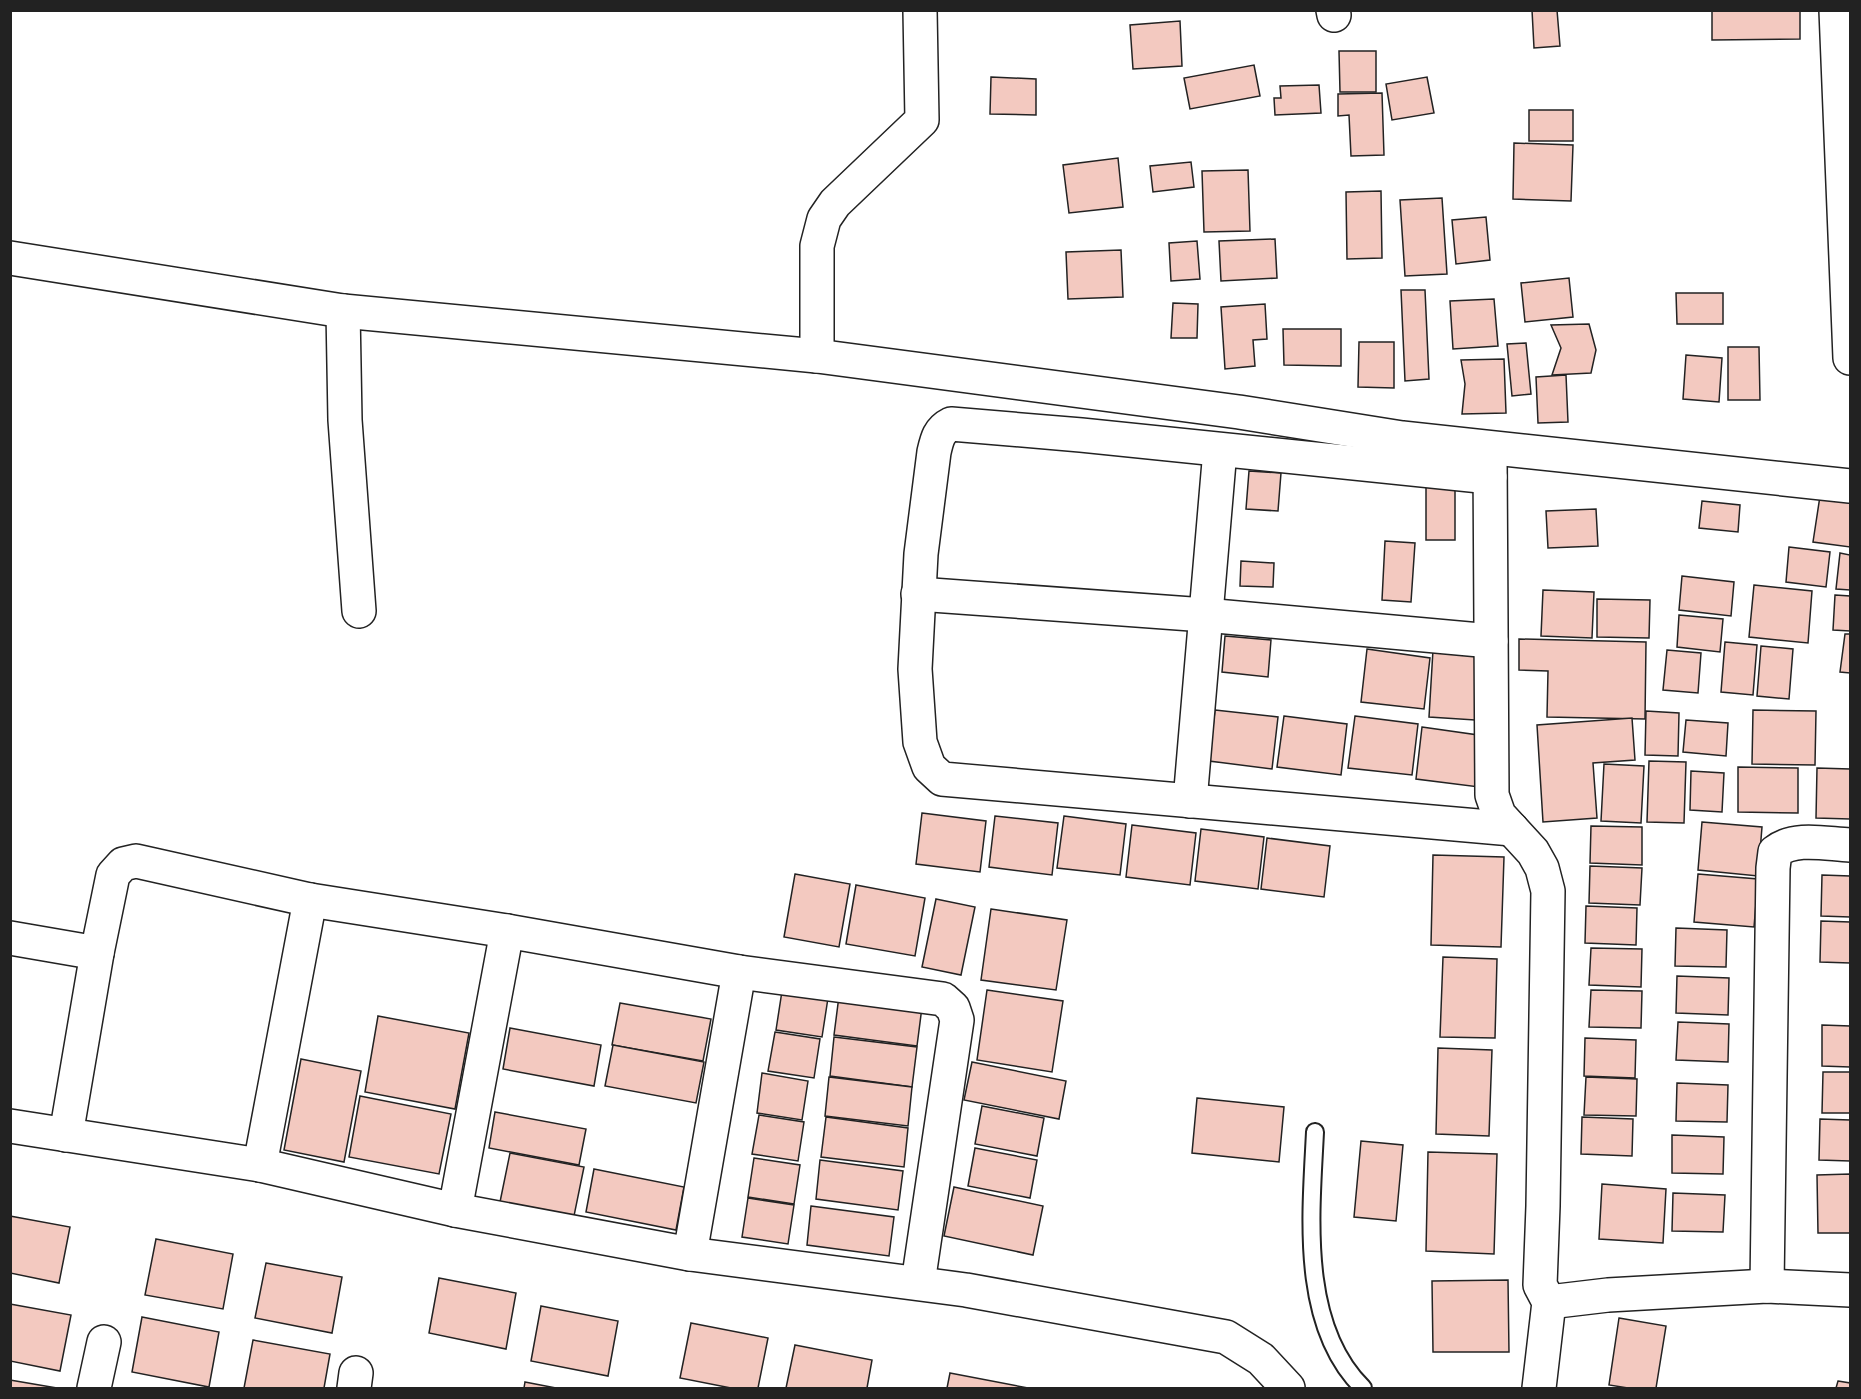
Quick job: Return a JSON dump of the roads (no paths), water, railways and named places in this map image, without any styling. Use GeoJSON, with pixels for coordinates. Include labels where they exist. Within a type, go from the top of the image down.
{"type":"FeatureCollection","features":[{"type":"Feature","properties":{"kind":"street"},"geometry":{"type":"LineString","coordinates":[[817,356],[817,246],[824,219],[835,203],[922,120],[920,10]]}},
{"type":"Feature","properties":{"kind":"street"},"geometry":{"type":"LineString","coordinates":[[1836,10],[1851,358]]}},
{"type":"Feature","properties":{"kind":"street"},"geometry":{"type":"LineString","coordinates":[[10,258],[343,311],[817,356],[1239,412],[1391,436],[1490,463]]}},
{"type":"Feature","properties":{"kind":"street"},"geometry":{"type":"LineString","coordinates":[[343,311],[345,420],[359,612]]}},
{"type":"Feature","properties":{"kind":"street"},"geometry":{"type":"LineString","coordinates":[[1512,829],[942,779],[928,766],[921,742],[915,669],[918,594],[934,452],[943,428],[951,424],[1220,450],[1490,463],[1851,486]]}},
{"type":"Feature","properties":{"kind":"street"},"geometry":{"type":"LineString","coordinates":[[1190,801],[1220,450]]}},
{"type":"Feature","properties":{"kind":"street"},"geometry":{"type":"LineString","coordinates":[[1490,463],[1492,795],[1499,815],[1533,852],[1542,868],[1548,891],[1540,1285],[1548,1302],[1539,1389]]}},
{"type":"Feature","properties":{"kind":"street"},"geometry":{"type":"LineString","coordinates":[[918,594],[1205,615],[1491,641]]}},
{"type":"Feature","properties":{"kind":"street"},"geometry":{"type":"LineString","coordinates":[[1767,1286],[1775,852],[1792,843],[1851,845]]}},
{"type":"Feature","properties":{"kind":"street"},"geometry":{"type":"LineString","coordinates":[[66,1135],[97,952],[113,875],[123,864],[136,861],[310,900],[507,931],[738,972],[943,999],[953,1008],[957,1020],[918,1284]]}},
{"type":"Feature","properties":{"kind":"street"},"geometry":{"type":"LineString","coordinates":[[260,1165],[310,900]]}},
{"type":"Feature","properties":{"kind":"street"},"geometry":{"type":"LineString","coordinates":[[455,1210],[507,931]]}},
{"type":"Feature","properties":{"kind":"street"},"geometry":{"type":"LineString","coordinates":[[10,938],[97,952]]}},
{"type":"Feature","properties":{"kind":"street"},"geometry":{"type":"LineString","coordinates":[[690,1254],[738,972]]}},
{"type":"Feature","properties":{"kind":"street"},"geometry":{"type":"LineString","coordinates":[[10,1126],[260,1165],[455,1210],[690,1254],[966,1290],[1226,1337],[1261,1359],[1288,1389]]}},
{"type":"Feature","properties":{"kind":"street"},"geometry":{"type":"LineString","coordinates":[[1548,1302],[1608,1295],[1767,1286],[1851,1290]]}},
{"type":"Feature","properties":{"kind":"street"},"geometry":{"type":"LineString","coordinates":[[94,1389],[104,1342]]}},
{"type":"Feature","properties":{"kind":"lane"},"geometry":{"type":"LineString","coordinates":[[1315,1132],[1311,1220],[1318,1304],[1326,1332],[1340,1359],[1363,1389]]}}]}
